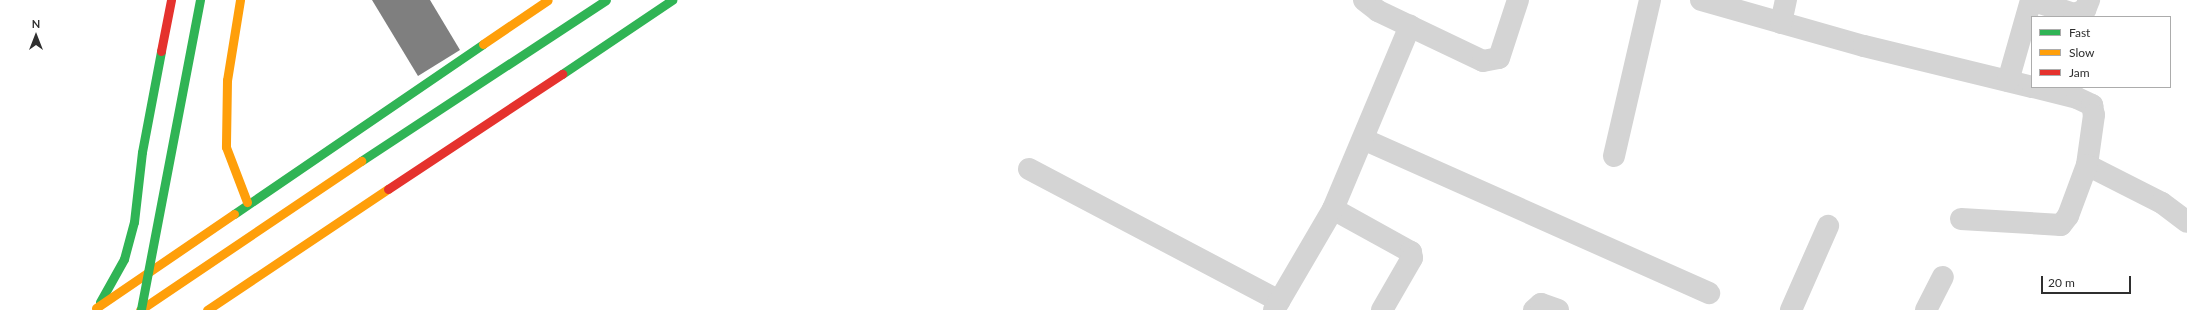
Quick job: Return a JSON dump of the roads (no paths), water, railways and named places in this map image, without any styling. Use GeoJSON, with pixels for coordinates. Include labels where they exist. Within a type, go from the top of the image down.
{"type":"FeatureCollection","features":[{"type":"Feature","properties":{"kind":"street"},"geometry":{"type":"LineString","coordinates":[[94,309],[124,259],[134,222],[142,152],[171,0]]}},
{"type":"Feature","properties":{"kind":"street"},"geometry":{"type":"LineString","coordinates":[[140,310],[200,0]]}},
{"type":"Feature","properties":{"kind":"street"},"geometry":{"type":"LineString","coordinates":[[240,0],[227,80],[225,120],[226,146],[247,202]]}},
{"type":"Feature","properties":{"kind":"street"},"geometry":{"type":"LineString","coordinates":[[94,309],[247,202],[548,0]]}},
{"type":"Feature","properties":{"kind":"street"},"geometry":{"type":"LineString","coordinates":[[140,310],[201,266],[606,0]]}},
{"type":"Feature","properties":{"kind":"street"},"geometry":{"type":"LineString","coordinates":[[207,310],[672,0]]}},
{"type":"Feature","properties":{"kind":"street"},"geometry":{"type":"LineString","coordinates":[[1364,0],[1410,26],[1483,61],[1491,61],[1499,58],[1503,50],[1518,0]]}},
{"type":"Feature","properties":{"kind":"street"},"geometry":{"type":"LineString","coordinates":[[1614,156],[1650,0]]}},
{"type":"Feature","properties":{"kind":"street"},"geometry":{"type":"LineString","coordinates":[[1700,0],[1781,23],[2031,87]]}},
{"type":"Feature","properties":{"kind":"street"},"geometry":{"type":"LineString","coordinates":[[1781,23],[1786,0]]}},
{"type":"Feature","properties":{"kind":"street"},"geometry":{"type":"LineString","coordinates":[[2008,81],[2031,0],[2074,14],[2085,10],[2089,0]]}},
{"type":"Feature","properties":{"kind":"street"},"geometry":{"type":"LineString","coordinates":[[1028,170],[1276,305],[1333,210],[1410,26]]}},
{"type":"Feature","properties":{"kind":"street"},"geometry":{"type":"LineString","coordinates":[[1961,220],[2061,226],[2068,216],[2087,165],[2094,115],[2092,105],[2077,98],[2037,88]]}},
{"type":"Feature","properties":{"kind":"street"},"geometry":{"type":"LineString","coordinates":[[1363,138],[1709,293]]}},
{"type":"Feature","properties":{"kind":"street"},"geometry":{"type":"LineString","coordinates":[[2087,165],[2162,204],[2187,222]]}},
{"type":"Feature","properties":{"kind":"street"},"geometry":{"type":"LineString","coordinates":[[1333,210],[1411,252],[1412,258],[1382,310]]}},
{"type":"Feature","properties":{"kind":"street"},"geometry":{"type":"LineString","coordinates":[[1791,310],[1828,226]]}},
{"type":"Feature","properties":{"kind":"street"},"geometry":{"type":"LineString","coordinates":[[1926,310],[1943,277]]}},
{"type":"Feature","properties":{"kind":"street"},"geometry":{"type":"LineString","coordinates":[[1534,310],[1541,304],[1558,310]]}}]}
